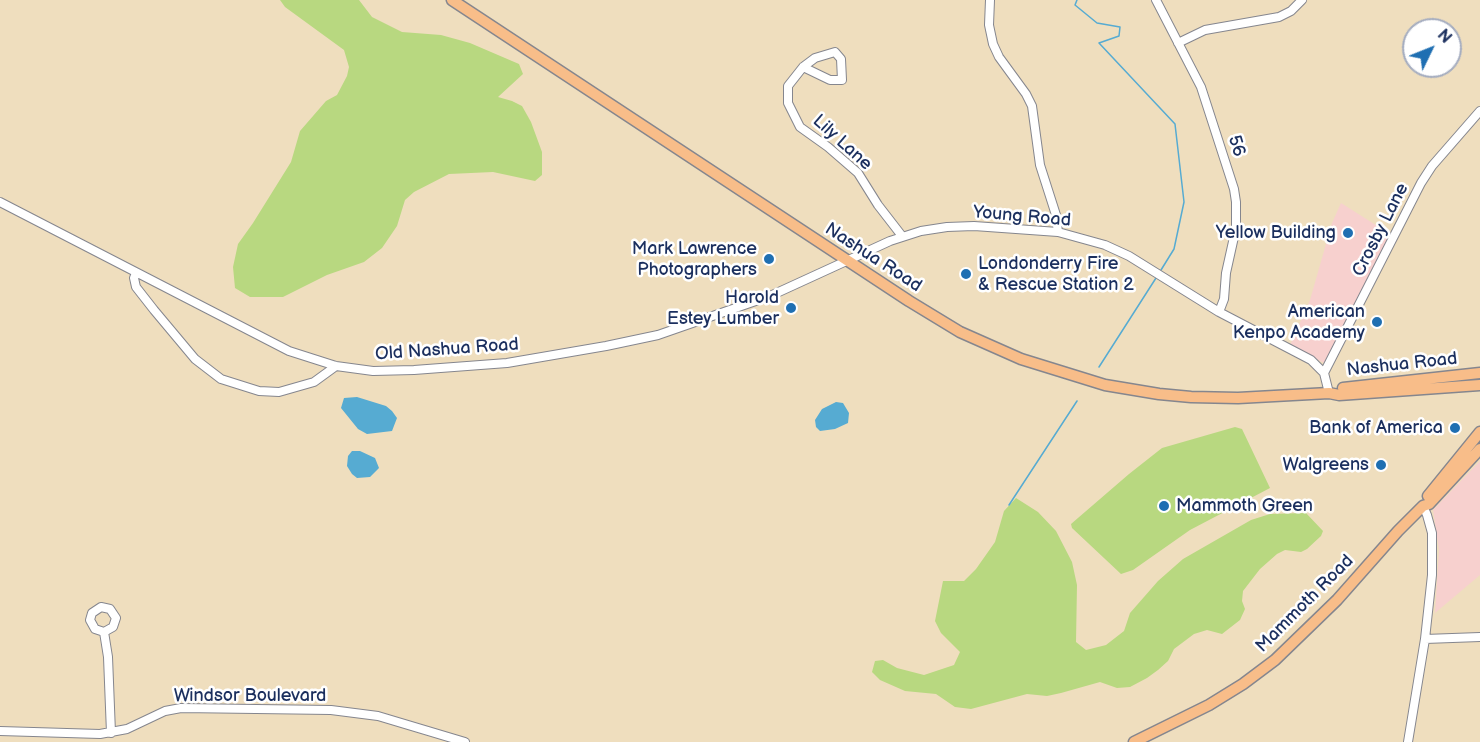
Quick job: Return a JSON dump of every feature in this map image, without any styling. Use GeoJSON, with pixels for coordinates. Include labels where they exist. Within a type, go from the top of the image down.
{"type":"FeatureCollection","features":[{"type":"Feature","properties":{"kind":"main road","name":"Nashua Road"},"geometry":{"type":"LineString","coordinates":[[452,0],[909,301],[976,339],[1022,359],[1093,381],[1159,394],[1191,397],[1238,398],[1329,393],[1339,395],[1480,385]]}},
{"type":"Feature","properties":{"kind":"main road","name":"Nashua Road"},"geometry":{"type":"LineString","coordinates":[[1329,393],[1361,386],[1480,373]]}},
{"type":"Feature","properties":{"kind":"main road","name":"Mammoth Road"},"geometry":{"type":"LineString","coordinates":[[1423,506],[1425,500],[1480,432]]}},
{"type":"Feature","properties":{"kind":"main road","name":"Mammoth Road"},"geometry":{"type":"LineString","coordinates":[[1134,742],[1209,705],[1243,684],[1275,660],[1337,600],[1398,531],[1423,506],[1429,504],[1480,449]]}},
{"type":"Feature","properties":{"kind":"street"},"geometry":{"type":"LineString","coordinates":[[990,0],[989,25],[993,45],[1032,106],[1040,165],[1056,215],[1058,232]]}},
{"type":"Feature","properties":{"kind":"street","name":"56"},"geometry":{"type":"LineString","coordinates":[[1156,0],[1206,100],[1236,202],[1236,228],[1220,312]]}},
{"type":"Feature","properties":{"kind":"street"},"geometry":{"type":"LineString","coordinates":[[1178,43],[1205,30],[1279,17],[1291,11],[1302,0]]}},
{"type":"Feature","properties":{"kind":"street"},"geometry":{"type":"LineString","coordinates":[[835,52],[841,59],[842,80],[830,80],[803,67],[815,58],[835,52]]}},
{"type":"Feature","properties":{"kind":"street","name":"Lily Lane"},"geometry":{"type":"LineString","coordinates":[[803,67],[788,86],[788,103],[800,127],[858,173],[878,205],[902,236]]}},
{"type":"Feature","properties":{"kind":"street","name":"Crosby Lane"},"geometry":{"type":"LineString","coordinates":[[1324,373],[1420,183],[1480,111]]}},
{"type":"Feature","properties":{"kind":"street","name":"Old Nashua Road"},"geometry":{"type":"LineString","coordinates":[[0,202],[289,351],[336,366],[387,371],[507,363],[606,346],[658,334],[711,318],[789,288],[847,261]]}},
{"type":"Feature","properties":{"kind":"street","name":"Young Road"},"geometry":{"type":"LineString","coordinates":[[847,261],[902,236],[947,227],[997,227],[1058,232],[1093,240],[1117,250],[1220,312],[1311,360],[1324,373]]}},
{"type":"Feature","properties":{"kind":"street"},"geometry":{"type":"LineString","coordinates":[[136,273],[134,278],[136,287],[154,310],[195,359],[221,379],[259,391],[279,392],[314,382],[336,366]]}},
{"type":"Feature","properties":{"kind":"street"},"geometry":{"type":"LineString","coordinates":[[1324,373],[1329,393]]}},
{"type":"Feature","properties":{"kind":"street"},"geometry":{"type":"LineString","coordinates":[[1408,742],[1430,608],[1432,543],[1430,524],[1423,506]]}},
{"type":"Feature","properties":{"kind":"street"},"geometry":{"type":"LineString","coordinates":[[104,632],[108,657],[111,733]]}},
{"type":"Feature","properties":{"kind":"street"},"geometry":{"type":"LineString","coordinates":[[1425,639],[1480,637]]}},
{"type":"Feature","properties":{"kind":"street","name":"Windsor Boulevard"},"geometry":{"type":"LineString","coordinates":[[0,731],[78,735],[111,733],[128,729],[165,711],[181,708],[332,710],[378,716],[465,742]]}},
{"type":"Feature","properties":{"kind":"shaded area"},"geometry":{"type":"Polygon","coordinates":[[[1341,203],[1390,234],[1324,363],[1290,345],[1310,300],[1332,223],[1341,203]]]}},
{"type":"Feature","properties":{"kind":"shaded area"},"geometry":{"type":"Polygon","coordinates":[[[1480,461],[1480,575],[1435,613],[1439,550],[1433,510],[1480,461]]]}},
{"type":"Feature","properties":{"kind":"green space"},"geometry":{"type":"Polygon","coordinates":[[[280,0],[359,0],[372,17],[402,32],[441,35],[470,43],[519,64],[523,74],[498,97],[522,106],[531,122],[542,152],[542,175],[535,181],[493,172],[449,174],[414,192],[405,200],[397,226],[382,248],[364,262],[327,275],[283,297],[250,297],[235,288],[233,267],[238,244],[291,162],[300,131],[326,101],[337,95],[349,67],[344,50],[285,7],[280,0]]]}},
{"type":"Feature","properties":{"kind":"green space","name":"Mammoth Green"},"geometry":{"type":"Polygon","coordinates":[[[1235,427],[1242,429],[1270,488],[1190,530],[1133,570],[1121,574],[1072,528],[1071,524],[1162,448],[1235,427]]]}},
{"type":"Feature","properties":{"kind":"green space"},"geometry":{"type":"Polygon","coordinates":[[[1016,498],[1038,512],[1056,531],[1072,562],[1077,585],[1076,642],[1086,650],[1106,645],[1124,631],[1130,613],[1158,581],[1183,559],[1251,520],[1270,514],[1306,513],[1323,531],[1321,536],[1307,549],[1301,552],[1285,550],[1260,569],[1243,591],[1242,601],[1245,609],[1240,620],[1222,634],[1207,630],[1194,634],[1174,649],[1168,661],[1158,670],[1130,687],[1117,688],[1100,682],[1047,696],[1027,694],[971,709],[955,707],[936,694],[905,691],[880,680],[872,672],[875,661],[883,660],[897,668],[924,675],[954,665],[960,652],[941,633],[935,621],[943,581],[964,581],[976,569],[995,542],[1004,511],[1016,498]]]}},
{"type":"Feature","properties":{"kind":"water"},"geometry":{"type":"Polygon","coordinates":[[[357,397],[386,406],[392,411],[397,418],[392,431],[367,434],[358,429],[341,408],[344,398],[357,397]]]}},
{"type":"Feature","properties":{"kind":"water"},"geometry":{"type":"Polygon","coordinates":[[[836,402],[843,403],[849,413],[848,423],[835,429],[820,431],[816,427],[815,420],[822,409],[836,402]]]}},
{"type":"Feature","properties":{"kind":"water"},"geometry":{"type":"Polygon","coordinates":[[[352,451],[360,451],[375,458],[379,468],[370,477],[357,478],[347,466],[348,456],[352,451]]]}},
{"type":"Feature","properties":{"kind":"waterway"},"geometry":{"type":"LineString","coordinates":[[1077,0],[1075,5],[1097,23],[1120,27],[1119,36],[1099,43],[1175,124],[1184,202],[1174,249],[1161,270]]}},
{"type":"Feature","properties":{"kind":"waterway"},"geometry":{"type":"LineString","coordinates":[[1099,367],[1156,278]]}},
{"type":"Feature","properties":{"kind":"waterway"},"geometry":{"type":"LineString","coordinates":[[1009,505],[1077,401]]}},
{"type":"Feature","properties":{"kind":"place","name":"Yellow Building"},"geometry":{"type":"Point","coordinates":[1348,233]}},
{"type":"Feature","properties":{"kind":"place","name":"Mark Lawrence Photographers"},"geometry":{"type":"Point","coordinates":[769,259]}},
{"type":"Feature","properties":{"kind":"place","name":"Londonderry Fire & Rescue Station 2"},"geometry":{"type":"Point","coordinates":[966,274]}},
{"type":"Feature","properties":{"kind":"place","name":"Harold Estey Lumber"},"geometry":{"type":"Point","coordinates":[791,308]}},
{"type":"Feature","properties":{"kind":"place","name":"American Kenpo Academy"},"geometry":{"type":"Point","coordinates":[1377,322]}},
{"type":"Feature","properties":{"kind":"place","name":"Bank of America"},"geometry":{"type":"Point","coordinates":[1455,428]}},
{"type":"Feature","properties":{"kind":"place","name":"Walgreens"},"geometry":{"type":"Point","coordinates":[1381,465]}},
{"type":"Feature","properties":{"kind":"place","name":"Mammoth Green"},"geometry":{"type":"Point","coordinates":[1164,506]}}]}
